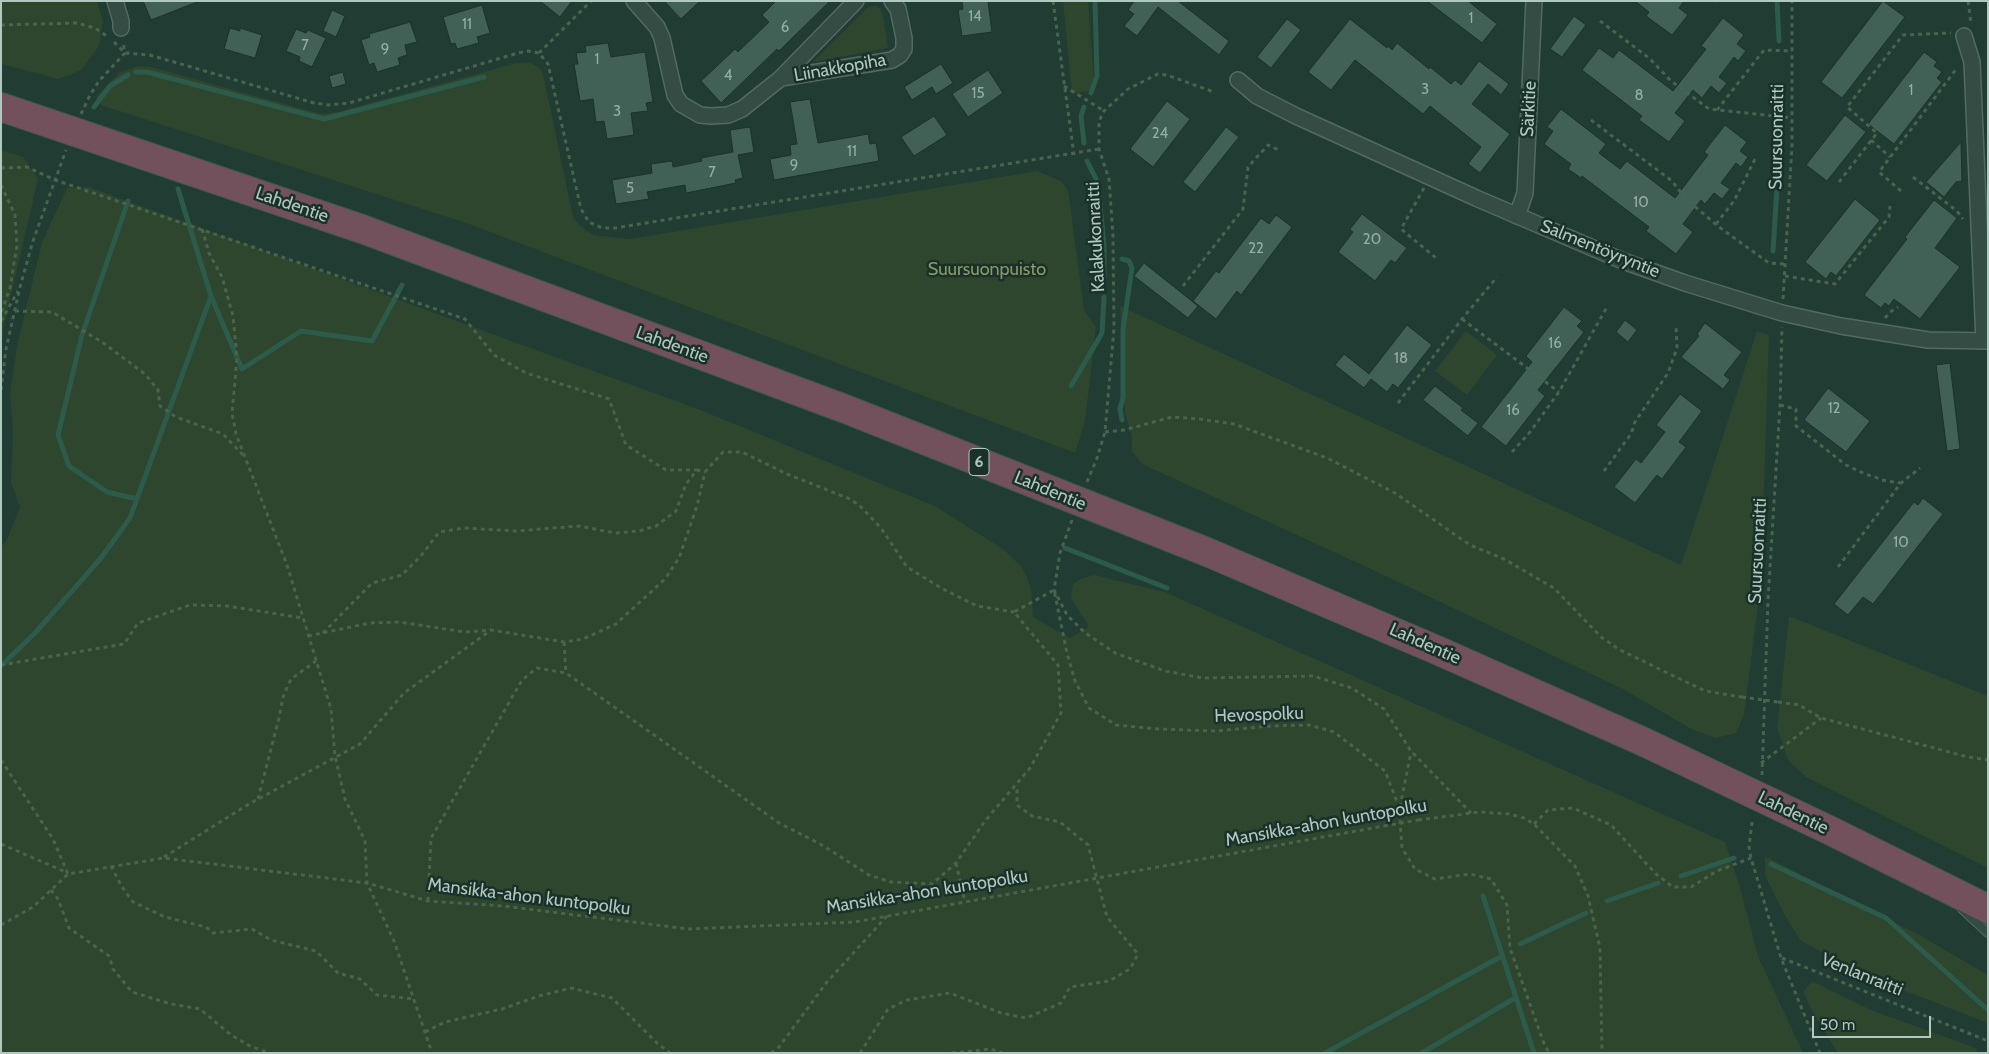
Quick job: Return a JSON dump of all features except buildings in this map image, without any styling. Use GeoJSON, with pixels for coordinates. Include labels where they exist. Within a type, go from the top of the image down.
{"type":"FeatureCollection","features":[{"type":"Feature","properties":{"kind":"highway","name":"Lahdentie"},"geometry":{"type":"LineString","coordinates":[[1,107],[371,232],[848,410],[1207,552],[1307,593],[1568,708],[1732,783],[1988,909]]}},
{"type":"Feature","properties":{"kind":"street"},"geometry":{"type":"LineString","coordinates":[[115,1],[121,20],[121,28]]}},
{"type":"Feature","properties":{"kind":"street","name":"Liinakkopiha"},"geometry":{"type":"LineString","coordinates":[[634,1],[657,27],[662,38],[675,95],[681,104],[700,115],[711,116],[728,115],[742,109],[781,78],[856,1]]}},
{"type":"Feature","properties":{"kind":"street","name":"Liinakkopiha"},"geometry":{"type":"LineString","coordinates":[[781,78],[892,60],[900,55],[904,49],[904,38],[898,9],[892,1]]}},
{"type":"Feature","properties":{"kind":"street","name":"Särkitie"},"geometry":{"type":"LineString","coordinates":[[1517,216],[1525,193],[1534,1]]}},
{"type":"Feature","properties":{"kind":"street"},"geometry":{"type":"LineString","coordinates":[[1966,42],[1972,56],[1979,246],[1986,341]]}},
{"type":"Feature","properties":{"kind":"street","name":"Salmentöyryntie"},"geometry":{"type":"LineString","coordinates":[[1238,80],[1257,96],[1296,116],[1517,216],[1623,261],[1782,313],[1841,326],[1928,340],[1986,341]]}},
{"type":"Feature","properties":{"kind":"lane"},"geometry":{"type":"LineString","coordinates":[[1932,881],[1988,933]]}},
{"type":"Feature","properties":{"kind":"path"},"geometry":{"type":"LineString","coordinates":[[539,53],[591,1]]}},
{"type":"Feature","properties":{"kind":"path"},"geometry":{"type":"LineString","coordinates":[[1052,1],[1074,155]]}},
{"type":"Feature","properties":{"kind":"path","name":"Suursuonraitti"},"geometry":{"type":"LineString","coordinates":[[1782,304],[1792,118],[1792,1]]}},
{"type":"Feature","properties":{"kind":"path"},"geometry":{"type":"LineString","coordinates":[[1902,191],[1879,172],[1951,77],[1966,42],[1971,23],[1968,1]]}},
{"type":"Feature","properties":{"kind":"path"},"geometry":{"type":"LineString","coordinates":[[1600,21],[1649,58],[1671,82],[1709,109],[1792,118]]}},
{"type":"Feature","properties":{"kind":"path"},"geometry":{"type":"LineString","coordinates":[[1,25],[77,23],[95,28],[110,38],[125,53],[150,55],[314,103],[329,105],[349,103],[518,53],[528,51],[539,53],[548,64],[581,210],[589,222],[602,228],[615,228],[1074,155],[1099,149]]}},
{"type":"Feature","properties":{"kind":"path"},"geometry":{"type":"LineString","coordinates":[[121,28],[125,53]]}},
{"type":"Feature","properties":{"kind":"path"},"geometry":{"type":"LineString","coordinates":[[1839,182],[1877,133],[1847,107],[1903,35],[1946,33],[1966,42]]}},
{"type":"Feature","properties":{"kind":"path"},"geometry":{"type":"LineString","coordinates":[[1717,110],[1764,50],[1792,51]]}},
{"type":"Feature","properties":{"kind":"path"},"geometry":{"type":"LineString","coordinates":[[80,115],[99,81],[125,53]]}},
{"type":"Feature","properties":{"kind":"path"},"geometry":{"type":"LineString","coordinates":[[1064,86],[1104,111],[1128,89],[1158,74],[1167,74],[1214,92]]}},
{"type":"Feature","properties":{"kind":"path","name":"Kalakukonraitti"},"geometry":{"type":"LineString","coordinates":[[1086,485],[1098,458],[1105,432],[1114,328],[1113,236],[1108,179],[1099,149],[1099,122],[1104,111]]}},
{"type":"Feature","properties":{"kind":"path"},"geometry":{"type":"LineString","coordinates":[[1590,120],[1672,181],[1686,199],[1716,224],[1769,263],[1785,264]]}},
{"type":"Feature","properties":{"kind":"path"},"geometry":{"type":"LineString","coordinates":[[1871,140],[1890,157]]}},
{"type":"Feature","properties":{"kind":"path"},"geometry":{"type":"LineString","coordinates":[[1183,286],[1243,209],[1248,167],[1268,145],[1279,150]]}},
{"type":"Feature","properties":{"kind":"path"},"geometry":{"type":"LineString","coordinates":[[1,390],[6,349],[20,287],[33,241],[68,146]]}},
{"type":"Feature","properties":{"kind":"path"},"geometry":{"type":"LineString","coordinates":[[1716,224],[1734,200],[1756,158]]}},
{"type":"Feature","properties":{"kind":"path"},"geometry":{"type":"LineString","coordinates":[[1,168],[27,167],[54,180],[465,319],[494,356],[526,373],[609,399],[626,445],[666,470],[697,470],[704,472]]}},
{"type":"Feature","properties":{"kind":"path"},"geometry":{"type":"LineString","coordinates":[[1913,177],[1957,211],[1963,219]]}},
{"type":"Feature","properties":{"kind":"path"},"geometry":{"type":"LineString","coordinates":[[1,185],[15,215],[17,245],[10,288],[1,313]]}},
{"type":"Feature","properties":{"kind":"path"},"geometry":{"type":"LineString","coordinates":[[1425,186],[1401,229],[1436,258]]}},
{"type":"Feature","properties":{"kind":"path"},"geometry":{"type":"LineString","coordinates":[[1785,276],[1835,284],[1889,217],[1890,206]]}},
{"type":"Feature","properties":{"kind":"path"},"geometry":{"type":"LineString","coordinates":[[202,229],[209,253],[222,277],[233,316],[237,358],[232,413],[236,434],[287,565],[331,709],[335,756],[345,798],[365,841],[367,883],[394,941],[432,1053]]}},
{"type":"Feature","properties":{"kind":"path"},"geometry":{"type":"LineString","coordinates":[[1398,403],[1497,276]]}},
{"type":"Feature","properties":{"kind":"path"},"geometry":{"type":"LineString","coordinates":[[1,321],[20,287]]}},
{"type":"Feature","properties":{"kind":"path"},"geometry":{"type":"LineString","coordinates":[[1512,452],[1530,432],[1559,392],[1606,307]]}},
{"type":"Feature","properties":{"kind":"path"},"geometry":{"type":"LineString","coordinates":[[15,311],[52,312],[102,342],[145,374],[158,390],[160,406],[176,417],[223,434],[245,457]]}},
{"type":"Feature","properties":{"kind":"path"},"geometry":{"type":"LineString","coordinates":[[1462,319],[1559,392]]}},
{"type":"Feature","properties":{"kind":"path"},"geometry":{"type":"LineString","coordinates":[[1604,471],[1631,434],[1636,422],[1668,373],[1677,348],[1676,324]]}},
{"type":"Feature","properties":{"kind":"path","name":"Suursuonraitti"},"geometry":{"type":"LineString","coordinates":[[1762,776],[1768,600],[1780,405],[1782,328]]}},
{"type":"Feature","properties":{"kind":"path"},"geometry":{"type":"LineString","coordinates":[[1780,405],[1796,409],[1796,426],[1846,465],[1886,481],[1901,483]]}},
{"type":"Feature","properties":{"kind":"path"},"geometry":{"type":"LineString","coordinates":[[1105,432],[1124,430],[1172,417],[1199,419],[1234,424],[1327,458],[1395,493],[1470,546],[1504,559],[1554,588],[1601,637],[1620,650],[1704,691],[1799,704],[1821,718],[1968,757],[1988,760]]}},
{"type":"Feature","properties":{"kind":"path"},"geometry":{"type":"LineString","coordinates":[[308,636],[370,623],[398,622],[464,632],[492,630],[564,642],[583,639],[616,624],[665,579],[680,558],[697,506],[704,472],[723,452],[742,452],[787,474],[850,499],[860,505],[881,528],[907,567],[941,588],[977,606],[1014,612],[1054,590]]}},
{"type":"Feature","properties":{"kind":"path"},"geometry":{"type":"LineString","coordinates":[[1838,567],[1901,483],[1920,468]]}},
{"type":"Feature","properties":{"kind":"path"},"geometry":{"type":"LineString","coordinates":[[323,632],[372,583],[402,575],[421,556],[439,532],[464,528],[516,531],[579,526],[614,533],[640,531],[656,526],[676,511],[686,484],[697,470]]}},
{"type":"Feature","properties":{"kind":"path"},"geometry":{"type":"LineString","coordinates":[[1074,515],[1060,553],[1054,590],[1067,615],[1084,632],[1115,653],[1165,671],[1202,678],[1313,676],[1352,688],[1384,709],[1411,751],[1471,813]]}},
{"type":"Feature","properties":{"kind":"path","name":"Hevospolku"},"geometry":{"type":"LineString","coordinates":[[1054,590],[1075,681],[1089,708],[1116,725],[1215,731],[1309,725],[1334,732],[1385,771],[1400,807],[1402,848],[1415,869],[1435,879],[1470,874],[1491,879],[1507,905],[1510,948],[1543,1042],[1549,1053]]}},
{"type":"Feature","properties":{"kind":"path"},"geometry":{"type":"LineString","coordinates":[[1,665],[124,644],[138,623],[190,605],[227,606],[303,618]]}},
{"type":"Feature","properties":{"kind":"path"},"geometry":{"type":"LineString","coordinates":[[428,901],[431,838],[522,680],[537,668],[566,673],[779,823],[822,845],[869,875],[891,882],[932,884],[956,863],[985,821],[1030,768],[1061,713],[1058,665],[1014,612]]}},
{"type":"Feature","properties":{"kind":"path"},"geometry":{"type":"LineString","coordinates":[[164,858],[258,799],[360,744],[404,694],[492,630]]}},
{"type":"Feature","properties":{"kind":"path"},"geometry":{"type":"LineString","coordinates":[[564,642],[566,673]]}},
{"type":"Feature","properties":{"kind":"path"},"geometry":{"type":"LineString","coordinates":[[258,799],[283,697],[291,679],[316,662]]}},
{"type":"Feature","properties":{"kind":"path"},"geometry":{"type":"LineString","coordinates":[[1761,763],[1821,718]]}},
{"type":"Feature","properties":{"kind":"path"},"geometry":{"type":"LineString","coordinates":[[1400,807],[1411,751]]}},
{"type":"Feature","properties":{"kind":"path"},"geometry":{"type":"LineString","coordinates":[[1,760],[54,839],[68,874]]}},
{"type":"Feature","properties":{"kind":"path"},"geometry":{"type":"LineString","coordinates":[[860,1053],[888,1009],[907,1000],[950,993],[1001,1013],[1026,1018],[1060,1003],[1070,987],[1109,982],[1130,969],[1138,954],[1107,917],[1088,845],[1060,822],[1032,816],[1017,805],[1016,784]]}},
{"type":"Feature","properties":{"kind":"path"},"geometry":{"type":"LineString","coordinates":[[1534,824],[1548,810],[1572,808],[1588,814],[1610,825],[1656,874],[1673,887],[1691,887],[1716,871],[1751,858]]}},
{"type":"Feature","properties":{"kind":"path","name":"Mansikka-ahon kuntopolku"},"geometry":{"type":"LineString","coordinates":[[68,874],[164,858],[367,883],[428,901],[503,906],[689,929],[855,922],[1418,820],[1480,812],[1510,814],[1524,818],[1534,824],[1575,866],[1588,896],[1600,948],[1602,1053]]}},
{"type":"Feature","properties":{"kind":"path"},"geometry":{"type":"LineString","coordinates":[[1752,822],[1751,858],[1781,958],[1820,1053]]}},
{"type":"Feature","properties":{"kind":"path"},"geometry":{"type":"LineString","coordinates":[[1,844],[68,874]]}},
{"type":"Feature","properties":{"kind":"path"},"geometry":{"type":"LineString","coordinates":[[956,863],[965,902]]}},
{"type":"Feature","properties":{"kind":"path"},"geometry":{"type":"LineString","coordinates":[[111,866],[122,887],[133,902],[164,917],[206,927],[213,933],[252,929],[271,940],[316,951],[338,973],[360,979],[378,995],[414,999]]}},
{"type":"Feature","properties":{"kind":"path"},"geometry":{"type":"LineString","coordinates":[[1,925],[33,907],[68,874]]}},
{"type":"Feature","properties":{"kind":"path"},"geometry":{"type":"LineString","coordinates":[[51,890],[58,899],[69,928],[109,956],[113,970],[132,992],[171,1004],[200,1008],[232,1035],[250,1046],[269,1053]]}},
{"type":"Feature","properties":{"kind":"path"},"geometry":{"type":"LineString","coordinates":[[771,1053],[779,1047],[827,982],[886,916]]}},
{"type":"Feature","properties":{"kind":"path","name":"Venlanraitti"},"geometry":{"type":"LineString","coordinates":[[1781,958],[1988,1041]]}},
{"type":"Feature","properties":{"kind":"path"},"geometry":{"type":"LineString","coordinates":[[425,1032],[446,1022],[502,1009],[539,996],[571,988],[612,998],[657,1043],[670,1053]]}},
{"type":"Feature","properties":{"kind":"path"},"geometry":{"type":"LineString","coordinates":[[952,1053],[991,1049],[1002,1053]]}},
{"type":"Feature","properties":{"kind":"green space"},"geometry":{"type":"Polygon","coordinates":[[[1,1],[97,1],[103,21],[99,46],[81,70],[58,79],[1,64],[1,1]]]}},
{"type":"Feature","properties":{"kind":"green space"},"geometry":{"type":"Polygon","coordinates":[[[1063,1],[1088,1],[1095,90],[1072,94],[1063,1]]]}},
{"type":"Feature","properties":{"kind":"green space"},"geometry":{"type":"Polygon","coordinates":[[[875,6],[880,8],[883,15],[888,48],[813,62],[868,7],[875,6]]]}},
{"type":"Feature","properties":{"kind":"green space","name":"Suursuonpuisto"},"geometry":{"type":"Polygon","coordinates":[[[516,63],[531,63],[539,68],[543,74],[573,217],[581,227],[593,235],[630,239],[1037,171],[1061,181],[1068,190],[1084,310],[1096,327],[1085,421],[1075,453],[469,224],[101,105],[96,97],[119,73],[138,66],[151,67],[321,114],[338,112],[516,63]]]}},
{"type":"Feature","properties":{"kind":"green space"},"geometry":{"type":"Polygon","coordinates":[[[1,150],[23,157],[38,179],[1,338],[1,150]]]}},
{"type":"Feature","properties":{"kind":"green space"},"geometry":{"type":"Polygon","coordinates":[[[89,187],[698,409],[935,506],[1003,549],[1022,567],[1031,587],[1033,617],[1070,638],[1089,627],[1071,598],[1073,584],[1081,579],[1094,575],[1165,592],[1725,842],[1739,884],[1758,956],[1803,1053],[1,1053],[1,548],[8,537],[20,507],[11,483],[13,432],[10,393],[17,346],[42,242],[67,188],[89,187]]]}},
{"type":"Feature","properties":{"kind":"green space"},"geometry":{"type":"Polygon","coordinates":[[[1120,306],[1681,565],[1757,331],[1769,335],[1761,583],[1744,715],[1736,733],[1716,738],[1693,730],[1623,689],[1373,570],[1142,464],[1132,451],[1132,436],[1125,413],[1120,306]]]}},
{"type":"Feature","properties":{"kind":"green space"},"geometry":{"type":"Polygon","coordinates":[[[1466,331],[1497,355],[1467,395],[1435,371],[1466,331]]]}},
{"type":"Feature","properties":{"kind":"green space"},"geometry":{"type":"Polygon","coordinates":[[[1789,616],[1988,696],[1988,868],[1806,777],[1788,760],[1777,728],[1789,616]]]}},
{"type":"Feature","properties":{"kind":"green space"},"geometry":{"type":"Polygon","coordinates":[[[1765,856],[1921,936],[1988,975],[1988,1023],[1877,980],[1800,940],[1783,912],[1765,875],[1765,856]]]}},
{"type":"Feature","properties":{"kind":"green space"},"geometry":{"type":"Polygon","coordinates":[[[1812,981],[1871,1010],[1976,1048],[1978,1053],[1838,1053],[1813,1013],[1803,992],[1812,981]]]}},
{"type":"Feature","properties":{"kind":"waterway"},"geometry":{"type":"LineString","coordinates":[[1091,93],[1097,76],[1095,1]]}},
{"type":"Feature","properties":{"kind":"waterway"},"geometry":{"type":"LineString","coordinates":[[1777,1],[1779,41]]}},
{"type":"Feature","properties":{"kind":"waterway"},"geometry":{"type":"LineString","coordinates":[[136,72],[147,72],[324,119],[484,77]]}},
{"type":"Feature","properties":{"kind":"waterway"},"geometry":{"type":"LineString","coordinates":[[94,107],[110,86],[128,75]]}},
{"type":"Feature","properties":{"kind":"waterway"},"geometry":{"type":"LineString","coordinates":[[1084,107],[1081,116],[1084,143]]}},
{"type":"Feature","properties":{"kind":"waterway"},"geometry":{"type":"LineString","coordinates":[[1773,251],[1781,123]]}},
{"type":"Feature","properties":{"kind":"waterway"},"geometry":{"type":"LineString","coordinates":[[1087,161],[1098,183],[1104,246],[1104,278]]}},
{"type":"Feature","properties":{"kind":"waterway"},"geometry":{"type":"LineString","coordinates":[[178,189],[211,296],[242,369],[301,331],[372,341],[402,285]]}},
{"type":"Feature","properties":{"kind":"waterway"},"geometry":{"type":"LineString","coordinates":[[128,201],[82,335],[58,435],[69,466],[107,492],[137,499]]}},
{"type":"Feature","properties":{"kind":"waterway"},"geometry":{"type":"LineString","coordinates":[[1122,259],[1129,261],[1132,268],[1123,329],[1123,398],[1120,409],[1122,420]]}},
{"type":"Feature","properties":{"kind":"waterway"},"geometry":{"type":"LineString","coordinates":[[1,666],[36,632],[101,558],[130,518],[211,296]]}},
{"type":"Feature","properties":{"kind":"waterway"},"geometry":{"type":"LineString","coordinates":[[1071,386],[1102,333],[1104,297]]}},
{"type":"Feature","properties":{"kind":"waterway"},"geometry":{"type":"LineString","coordinates":[[1065,548],[1167,588]]}},
{"type":"Feature","properties":{"kind":"waterway"},"geometry":{"type":"LineString","coordinates":[[1681,876],[1734,858]]}},
{"type":"Feature","properties":{"kind":"waterway"},"geometry":{"type":"LineString","coordinates":[[1771,864],[1886,918],[1988,1010]]}},
{"type":"Feature","properties":{"kind":"waterway"},"geometry":{"type":"LineString","coordinates":[[1607,901],[1658,883]]}},
{"type":"Feature","properties":{"kind":"waterway"},"geometry":{"type":"LineString","coordinates":[[1483,896],[1534,1053]]}},
{"type":"Feature","properties":{"kind":"waterway"},"geometry":{"type":"LineString","coordinates":[[1520,944],[1586,913]]}},
{"type":"Feature","properties":{"kind":"waterway"},"geometry":{"type":"LineString","coordinates":[[1325,1053],[1502,956]]}},
{"type":"Feature","properties":{"kind":"waterway"},"geometry":{"type":"LineString","coordinates":[[1422,1053],[1515,998]]}}]}
